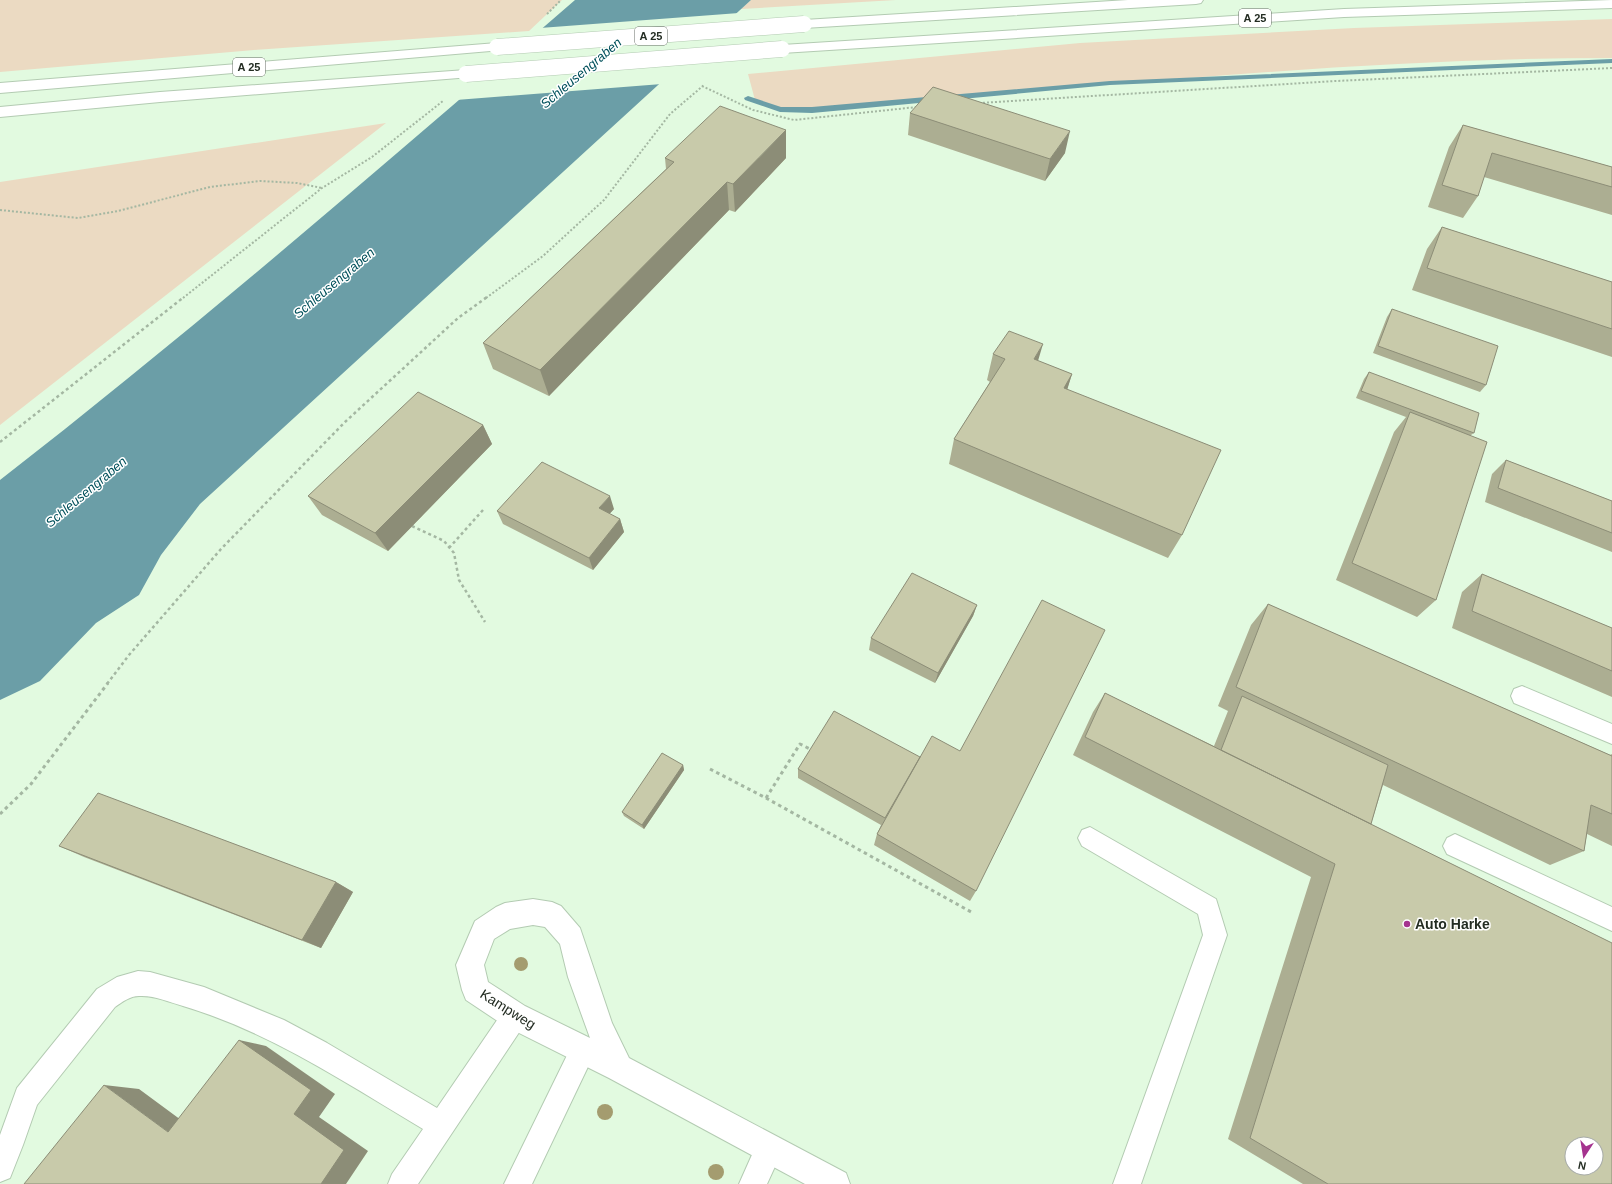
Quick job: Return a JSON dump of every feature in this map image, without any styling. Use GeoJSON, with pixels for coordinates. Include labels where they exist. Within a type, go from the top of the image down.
{"type":"FeatureCollection","features":[{"type":"Feature","properties":{"kind":"main road","name":"A 25"},"geometry":{"type":"LineString","coordinates":[[0,88],[497,47],[804,24],[1196,0]]}},
{"type":"Feature","properties":{"kind":"main road","name":"A 25"},"geometry":{"type":"LineString","coordinates":[[0,112],[160,97],[782,50],[1344,13],[1612,4]]}},
{"type":"Feature","properties":{"kind":"main road","name":"Kampweg"},"geometry":{"type":"LineString","coordinates":[[619,1068],[600,1029],[582,977],[571,938],[552,914],[533,912],[505,916],[484,930],[470,965],[476,990],[515,1016],[619,1068],[835,1184]]}},
{"type":"Feature","properties":{"kind":"lane"},"geometry":{"type":"LineString","coordinates":[[1522,696],[1612,734]]}},
{"type":"Feature","properties":{"kind":"lane"},"geometry":{"type":"LineString","coordinates":[[1090,838],[1208,907],[1215,935],[1127,1184]]}},
{"type":"Feature","properties":{"kind":"lane"},"geometry":{"type":"LineString","coordinates":[[1455,846],[1612,919]]}},
{"type":"Feature","properties":{"kind":"lane"},"geometry":{"type":"LineString","coordinates":[[0,1168],[10,1145],[26,1097],[106,998],[126,986],[138,983],[150,984],[204,1000],[275,1029],[318,1052],[441,1125]]}},
{"type":"Feature","properties":{"kind":"lane"},"geometry":{"type":"LineString","coordinates":[[402,1184],[515,1016]]}},
{"type":"Feature","properties":{"kind":"lane"},"geometry":{"type":"LineString","coordinates":[[518,1184],[583,1050]]}},
{"type":"Feature","properties":{"kind":"lane"},"geometry":{"type":"LineString","coordinates":[[753,1184],[769,1149]]}},
{"type":"Feature","properties":{"kind":"path"},"geometry":{"type":"LineString","coordinates":[[544,16],[561,0]]}},
{"type":"Feature","properties":{"kind":"path"},"geometry":{"type":"LineString","coordinates":[[978,103],[1328,81],[1612,68]]}},
{"type":"Feature","properties":{"kind":"path"},"geometry":{"type":"LineString","coordinates":[[0,814],[31,784],[129,655],[226,544],[345,422],[458,318],[543,256],[604,200],[670,114],[708,81]]}},
{"type":"Feature","properties":{"kind":"path"},"geometry":{"type":"LineString","coordinates":[[702,86],[753,110],[794,120],[918,107]]}},
{"type":"Feature","properties":{"kind":"path"},"geometry":{"type":"LineString","coordinates":[[0,442],[322,188],[372,157],[448,97]]}},
{"type":"Feature","properties":{"kind":"path"},"geometry":{"type":"LineString","coordinates":[[0,210],[78,218],[118,211],[210,187],[260,181],[297,183],[322,188]]}},
{"type":"Feature","properties":{"kind":"path"},"geometry":{"type":"LineString","coordinates":[[449,548],[483,510]]}},
{"type":"Feature","properties":{"kind":"path"},"geometry":{"type":"LineString","coordinates":[[412,526],[444,541],[454,553],[459,580],[485,622]]}},
{"type":"Feature","properties":{"kind":"path"},"geometry":{"type":"LineString","coordinates":[[766,798],[800,744],[814,752]]}},
{"type":"Feature","properties":{"kind":"path"},"geometry":{"type":"LineString","coordinates":[[710,769],[766,798],[973,913]]}},
{"type":"Feature","properties":{"kind":"shaded area"},"geometry":{"type":"Polygon","coordinates":[[[0,0],[562,0],[529,31],[254,50],[0,72],[0,0]]]}},
{"type":"Feature","properties":{"kind":"shaded area"},"geometry":{"type":"Polygon","coordinates":[[[751,0],[896,0],[741,9],[751,0]]]}},
{"type":"Feature","properties":{"kind":"shaded area"},"geometry":{"type":"Polygon","coordinates":[[[1612,19],[1612,58],[1453,61],[1295,70],[1000,92],[812,110],[780,109],[755,100],[748,74],[1080,43],[1354,28],[1612,19]]]}},
{"type":"Feature","properties":{"kind":"shaded area"},"geometry":{"type":"Polygon","coordinates":[[[386,123],[0,425],[0,182],[386,123]]]}},
{"type":"Feature","properties":{"kind":"water","name":"Schleusengraben"},"geometry":{"type":"Polygon","coordinates":[[[575,0],[751,0],[200,504],[161,555],[139,595],[96,623],[40,681],[0,700],[0,480],[219,304],[575,0]]]}},
{"type":"Feature","properties":{"kind":"pier"},"geometry":{"type":"Polygon","coordinates":[[[739,13],[662,84],[456,100],[540,28],[739,13]]]}},
{"type":"Feature","properties":{"kind":"building"},"geometry":{"type":"Polygon","coordinates":[[[933,87],[1070,131],[1050,159],[910,113],[933,87]]]}},
{"type":"Feature","properties":{"kind":"building"},"geometry":{"type":"Polygon","coordinates":[[[720,106],[786,130],[733,184],[727,182],[540,370],[483,343],[674,162],[665,158],[720,106]]]}},
{"type":"Feature","properties":{"kind":"building"},"geometry":{"type":"Polygon","coordinates":[[[1463,125],[1612,167],[1612,187],[1492,153],[1478,196],[1442,185],[1463,125]]]}},
{"type":"Feature","properties":{"kind":"building"},"geometry":{"type":"Polygon","coordinates":[[[1442,227],[1612,282],[1612,329],[1427,268],[1442,227]]]}},
{"type":"Feature","properties":{"kind":"building"},"geometry":{"type":"Polygon","coordinates":[[[1392,309],[1498,346],[1486,385],[1378,346],[1392,309]]]}},
{"type":"Feature","properties":{"kind":"building"},"geometry":{"type":"Polygon","coordinates":[[[1009,331],[1043,344],[1034,359],[1072,374],[1064,388],[1221,450],[1182,535],[954,439],[1005,359],[993,354],[1009,331]]]}},
{"type":"Feature","properties":{"kind":"building"},"geometry":{"type":"Polygon","coordinates":[[[1369,372],[1479,413],[1474,433],[1361,391],[1369,372]]]}},
{"type":"Feature","properties":{"kind":"building"},"geometry":{"type":"Polygon","coordinates":[[[418,392],[483,425],[375,533],[308,496],[418,392]]]}},
{"type":"Feature","properties":{"kind":"building"},"geometry":{"type":"Polygon","coordinates":[[[1410,412],[1487,442],[1436,600],[1352,563],[1410,412]]]}},
{"type":"Feature","properties":{"kind":"building"},"geometry":{"type":"Polygon","coordinates":[[[1506,460],[1612,501],[1612,533],[1498,488],[1506,460]]]}},
{"type":"Feature","properties":{"kind":"building"},"geometry":{"type":"Polygon","coordinates":[[[542,462],[610,496],[599,508],[620,519],[589,558],[497,511],[542,462]]]}},
{"type":"Feature","properties":{"kind":"building"},"geometry":{"type":"Polygon","coordinates":[[[912,573],[977,605],[938,673],[871,638],[912,573]]]}},
{"type":"Feature","properties":{"kind":"building"},"geometry":{"type":"Polygon","coordinates":[[[1482,574],[1612,628],[1612,671],[1472,611],[1482,574]]]}},
{"type":"Feature","properties":{"kind":"building"},"geometry":{"type":"Polygon","coordinates":[[[1042,600],[1105,630],[976,891],[877,834],[932,736],[960,751],[1042,600]]]}},
{"type":"Feature","properties":{"kind":"building"},"geometry":{"type":"Polygon","coordinates":[[[1268,604],[1612,756],[1612,814],[1591,805],[1584,851],[1236,687],[1268,604]]]}},
{"type":"Feature","properties":{"kind":"building","name":"Auto Harke"},"geometry":{"type":"Polygon","coordinates":[[[1105,693],[1612,943],[1612,1184],[1328,1184],[1250,1138],[1335,864],[1085,737],[1105,693]]]}},
{"type":"Feature","properties":{"kind":"building"},"geometry":{"type":"Polygon","coordinates":[[[1242,696],[1388,765],[1371,824],[1221,750],[1242,696]]]}},
{"type":"Feature","properties":{"kind":"building"},"geometry":{"type":"Polygon","coordinates":[[[834,711],[920,757],[885,818],[798,769],[834,711]]]}},
{"type":"Feature","properties":{"kind":"building"},"geometry":{"type":"Polygon","coordinates":[[[662,753],[683,765],[642,825],[622,812],[662,753]]]}},
{"type":"Feature","properties":{"kind":"building"},"geometry":{"type":"Polygon","coordinates":[[[98,793],[336,882],[302,940],[59,846],[98,793]]]}},
{"type":"Feature","properties":{"kind":"building"},"geometry":{"type":"Polygon","coordinates":[[[239,1040],[311,1090],[294,1114],[344,1150],[321,1184],[24,1184],[104,1085],[168,1132],[239,1040]]]}},
{"type":"Feature","properties":{"kind":"waterway"},"geometry":{"type":"LineString","coordinates":[[748,98],[780,109],[812,110],[1110,83],[1612,61]]}},
{"type":"Feature","properties":{"kind":"place","name":"Auto Harke"},"geometry":{"type":"Point","coordinates":[1407,924]}}]}
